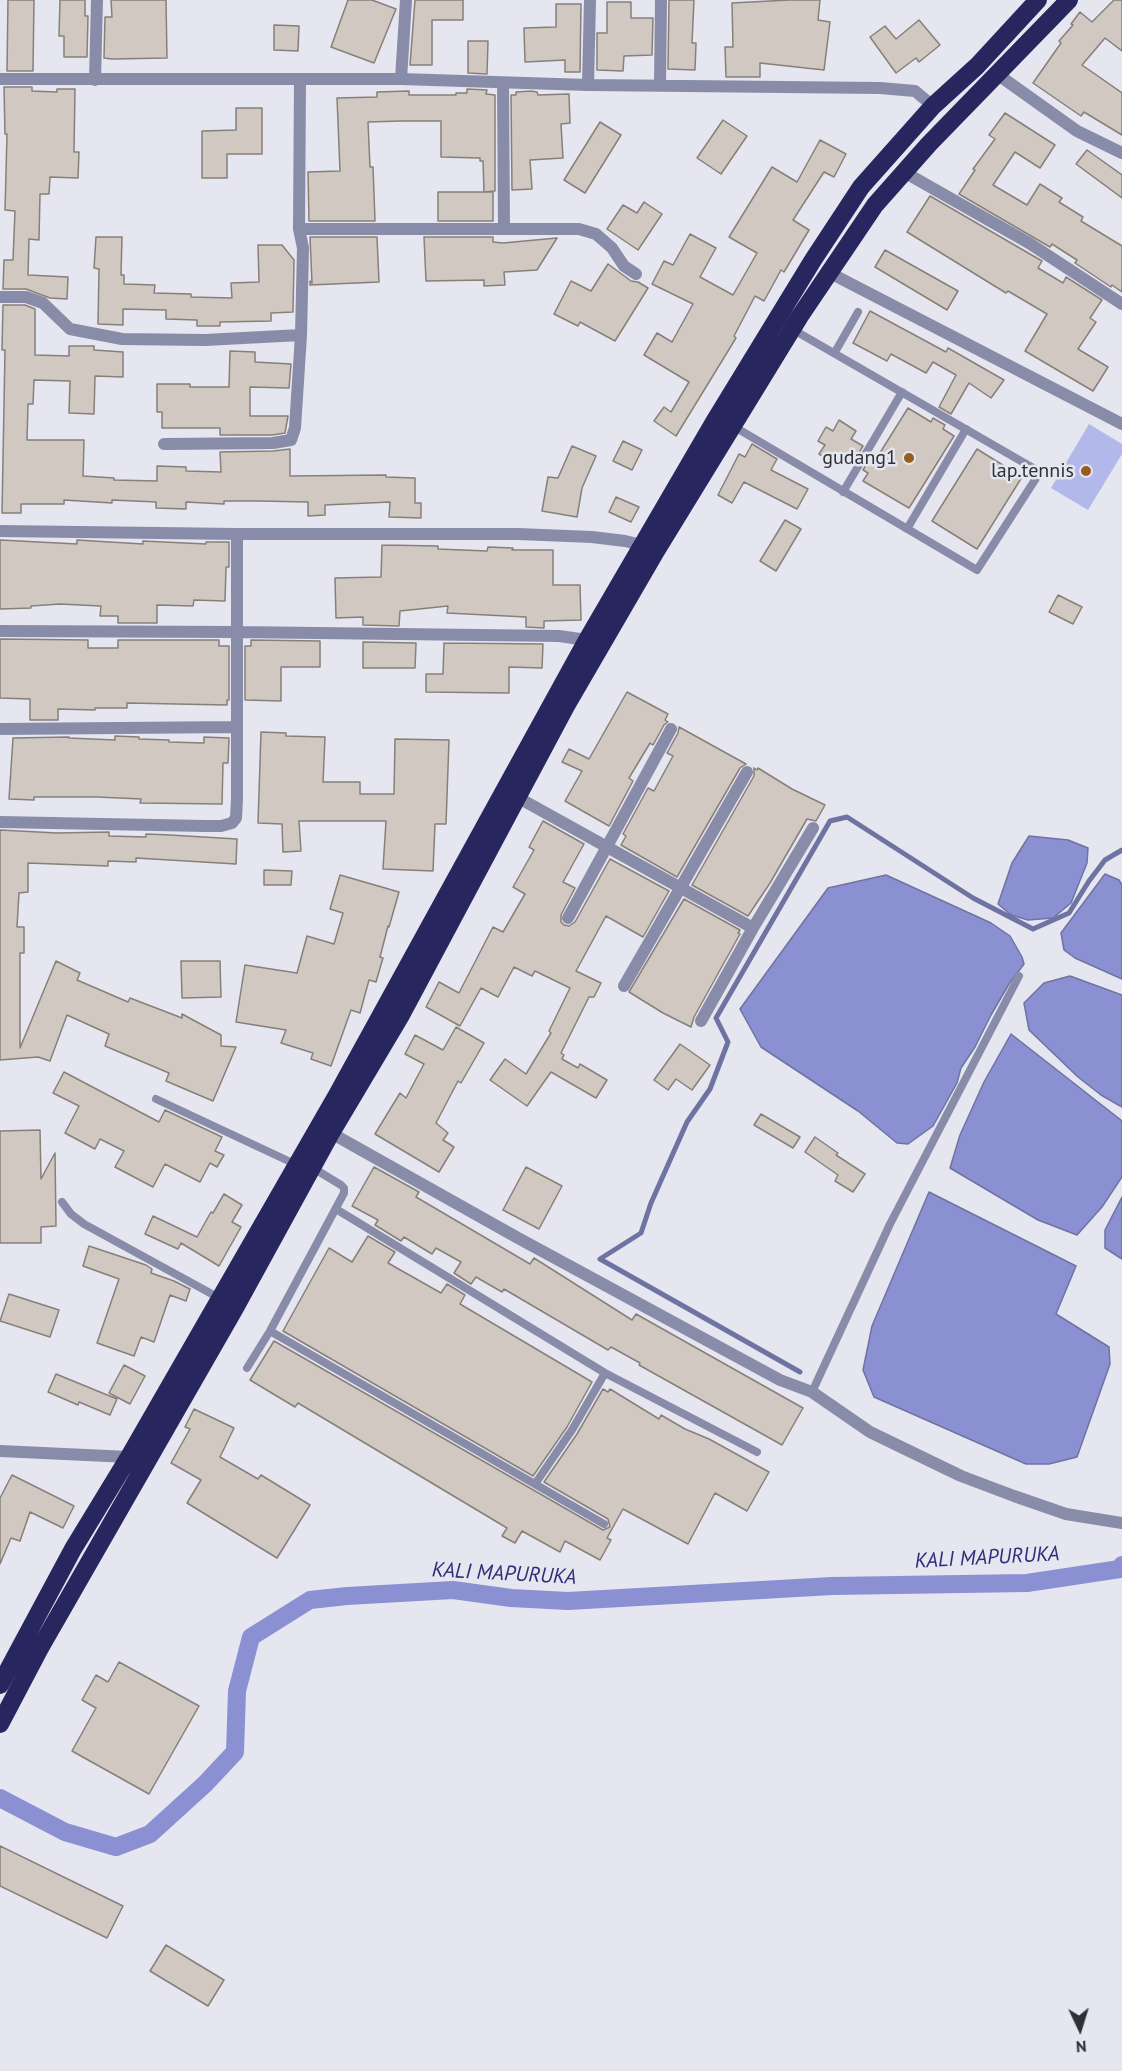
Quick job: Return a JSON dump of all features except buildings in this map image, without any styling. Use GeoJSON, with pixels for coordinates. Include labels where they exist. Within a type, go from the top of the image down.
{"type":"FeatureCollection","features":[{"type":"Feature","properties":{"kind":"highway"},"geometry":{"type":"LineString","coordinates":[[0,1724],[73,1549],[221,1299],[305,1167],[331,1133],[400,1017],[566,706],[733,426],[835,225],[861,187],[933,106],[977,66],[1038,0]]}},
{"type":"Feature","properties":{"kind":"highway"},"geometry":{"type":"LineString","coordinates":[[0,1685],[32,1645],[140,1475],[305,1167],[337,1095],[586,640],[714,422],[784,325],[830,273],[874,205],[1069,0]]}},
{"type":"Feature","properties":{"kind":"street"},"geometry":{"type":"LineString","coordinates":[[95,80],[97,0]]}},
{"type":"Feature","properties":{"kind":"street"},"geometry":{"type":"LineString","coordinates":[[401,79],[406,0]]}},
{"type":"Feature","properties":{"kind":"street"},"geometry":{"type":"LineString","coordinates":[[588,85],[590,0]]}},
{"type":"Feature","properties":{"kind":"street"},"geometry":{"type":"LineString","coordinates":[[660,85],[661,0]]}},
{"type":"Feature","properties":{"kind":"street"},"geometry":{"type":"LineString","coordinates":[[997,74],[1077,131],[1122,153]]}},
{"type":"Feature","properties":{"kind":"street"},"geometry":{"type":"LineString","coordinates":[[0,79],[401,79],[588,85],[898,89],[915,91],[933,106]]}},
{"type":"Feature","properties":{"kind":"street"},"geometry":{"type":"LineString","coordinates":[[164,444],[273,443],[291,440],[296,428],[303,248],[299,229],[300,79]]}},
{"type":"Feature","properties":{"kind":"street"},"geometry":{"type":"LineString","coordinates":[[503,83],[504,228]]}},
{"type":"Feature","properties":{"kind":"street"},"geometry":{"type":"LineString","coordinates":[[904,172],[1029,243],[1122,304]]}},
{"type":"Feature","properties":{"kind":"street"},"geometry":{"type":"LineString","coordinates":[[299,229],[579,228],[596,234],[612,248],[624,266],[636,274]]}},
{"type":"Feature","properties":{"kind":"street"},"geometry":{"type":"LineString","coordinates":[[830,273],[1122,424]]}},
{"type":"Feature","properties":{"kind":"street"},"geometry":{"type":"LineString","coordinates":[[0,297],[26,297],[43,303],[70,329],[122,339],[205,340],[301,335]]}},
{"type":"Feature","properties":{"kind":"street"},"geometry":{"type":"LineString","coordinates":[[0,531],[518,534],[592,537],[642,545]]}},
{"type":"Feature","properties":{"kind":"street"},"geometry":{"type":"LineString","coordinates":[[0,822],[206,826],[232,823],[236,818],[237,810],[237,534]]}},
{"type":"Feature","properties":{"kind":"street"},"geometry":{"type":"LineString","coordinates":[[0,631],[568,636],[586,640]]}},
{"type":"Feature","properties":{"kind":"street"},"geometry":{"type":"LineString","coordinates":[[0,729],[237,727]]}},
{"type":"Feature","properties":{"kind":"street"},"geometry":{"type":"LineString","coordinates":[[568,918],[671,729]]}},
{"type":"Feature","properties":{"kind":"street"},"geometry":{"type":"LineString","coordinates":[[624,986],[747,772]]}},
{"type":"Feature","properties":{"kind":"street"},"geometry":{"type":"LineString","coordinates":[[517,797],[753,928]]}},
{"type":"Feature","properties":{"kind":"street"},"geometry":{"type":"LineString","coordinates":[[701,1021],[813,828]]}},
{"type":"Feature","properties":{"kind":"street"},"geometry":{"type":"LineString","coordinates":[[331,1133],[780,1380],[812,1392],[870,1432],[961,1476],[1066,1514],[1122,1523]]}},
{"type":"Feature","properties":{"kind":"street"},"geometry":{"type":"LineString","coordinates":[[0,1451],[129,1457]]}},
{"type":"Feature","properties":{"kind":"lane"},"geometry":{"type":"LineString","coordinates":[[835,352],[858,312]]}},
{"type":"Feature","properties":{"kind":"lane"},"geometry":{"type":"LineString","coordinates":[[733,426],[977,570],[1040,472],[835,352],[784,325]]}},
{"type":"Feature","properties":{"kind":"lane"},"geometry":{"type":"LineString","coordinates":[[843,492],[902,392]]}},
{"type":"Feature","properties":{"kind":"lane"},"geometry":{"type":"LineString","coordinates":[[908,529],[966,429]]}},
{"type":"Feature","properties":{"kind":"lane"},"geometry":{"type":"LineString","coordinates":[[812,1392],[890,1224],[1019,976]]}},
{"type":"Feature","properties":{"kind":"lane"},"geometry":{"type":"LineString","coordinates":[[156,1099],[337,1182],[344,1188],[336,1209],[270,1331],[247,1368]]}},
{"type":"Feature","properties":{"kind":"lane"},"geometry":{"type":"LineString","coordinates":[[62,1202],[71,1214],[84,1224],[221,1299]]}},
{"type":"Feature","properties":{"kind":"lane"},"geometry":{"type":"LineString","coordinates":[[336,1209],[605,1373],[757,1452]]}},
{"type":"Feature","properties":{"kind":"lane"},"geometry":{"type":"LineString","coordinates":[[270,1331],[604,1524]]}},
{"type":"Feature","properties":{"kind":"lane"},"geometry":{"type":"LineString","coordinates":[[535,1484],[572,1430],[605,1373]]}},
{"type":"Feature","properties":{"kind":"shaded area","name":"lap.tennis"},"geometry":{"type":"Polygon","coordinates":[[[1089,424],[1122,444],[1122,454],[1088,510],[1051,488],[1089,424]]]}},
{"type":"Feature","properties":{"kind":"shaded area"},"geometry":{"type":"Polygon","coordinates":[[[1029,836],[1068,840],[1088,848],[1087,863],[1071,903],[1053,918],[1028,920],[1011,915],[998,904],[1012,863],[1029,836]]]}},
{"type":"Feature","properties":{"kind":"shaded area"},"geometry":{"type":"Polygon","coordinates":[[[1105,874],[1119,880],[1122,885],[1122,979],[1075,958],[1064,950],[1061,933],[1105,874]]]}},
{"type":"Feature","properties":{"kind":"shaded area"},"geometry":{"type":"Polygon","coordinates":[[[886,875],[991,923],[1010,936],[1024,964],[1009,984],[961,1068],[957,1083],[933,1126],[908,1144],[897,1143],[858,1111],[761,1047],[740,1009],[828,888],[886,875]]]}},
{"type":"Feature","properties":{"kind":"shaded area"},"geometry":{"type":"Polygon","coordinates":[[[1070,976],[1122,995],[1122,1107],[1101,1095],[1078,1077],[1029,1030],[1024,1003],[1044,983],[1070,976]]]}},
{"type":"Feature","properties":{"kind":"shaded area"},"geometry":{"type":"Polygon","coordinates":[[[1011,1034],[1122,1121],[1122,1177],[1102,1207],[1077,1235],[1038,1220],[950,1168],[960,1135],[984,1082],[1011,1034]]]}},
{"type":"Feature","properties":{"kind":"shaded area"},"geometry":{"type":"Polygon","coordinates":[[[929,1192],[1076,1266],[1056,1314],[1109,1347],[1110,1364],[1077,1457],[1049,1464],[1026,1464],[874,1397],[863,1370],[872,1326],[929,1192]]]}},
{"type":"Feature","properties":{"kind":"shaded area"},"geometry":{"type":"Polygon","coordinates":[[[1122,1197],[1122,1259],[1105,1248],[1105,1230],[1122,1197]]]}},
{"type":"Feature","properties":{"kind":"waterway"},"geometry":{"type":"LineString","coordinates":[[800,1372],[600,1259],[641,1233],[651,1203],[687,1122],[710,1089],[728,1042],[716,1018],[830,821],[847,817],[973,898],[1033,929],[1069,913],[1105,860],[1122,850]]}},
{"type":"Feature","properties":{"kind":"waterway","name":"KALI MAPURUKA"},"geometry":{"type":"LineString","coordinates":[[0,1798],[65,1832],[116,1847],[150,1834],[205,1784],[235,1752],[237,1691],[251,1637],[310,1600],[453,1590],[511,1598],[568,1601],[832,1586],[1027,1583],[1120,1569],[1122,1565]]}},
{"type":"Feature","properties":{"kind":"place","name":"gudang1"},"geometry":{"type":"Point","coordinates":[909,458]}},
{"type":"Feature","properties":{"kind":"place","name":"lap.tennis"},"geometry":{"type":"Point","coordinates":[1086,471]}}]}
